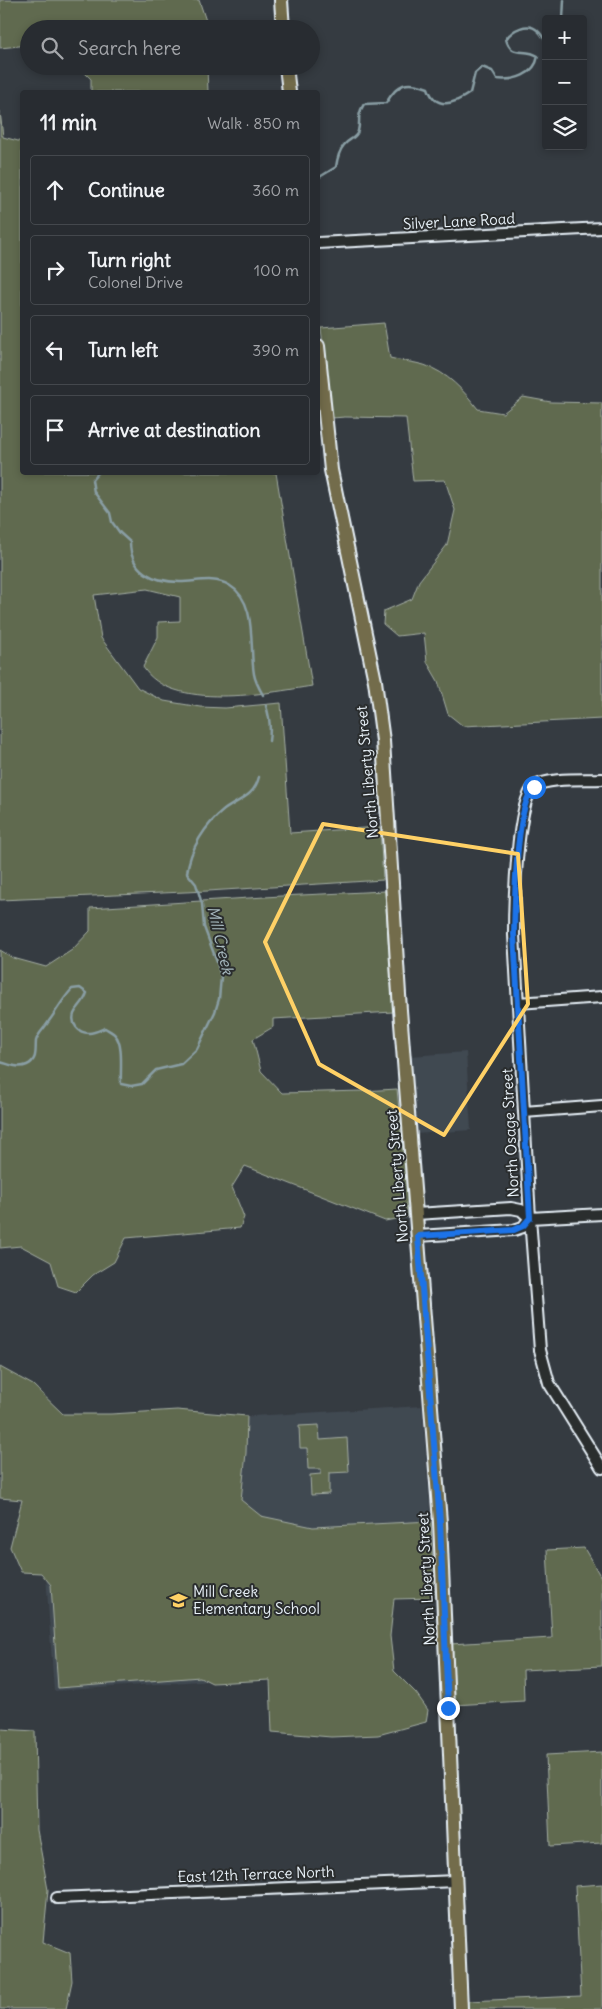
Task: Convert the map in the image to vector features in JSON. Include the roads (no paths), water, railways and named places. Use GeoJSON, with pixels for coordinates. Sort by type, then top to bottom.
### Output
{"type":"FeatureCollection","features":[{"type":"Feature","properties":{"kind":"main road"},"geometry":{"type":"LineString","coordinates":[[281,0],[282,20]]}},
{"type":"Feature","properties":{"kind":"main road"},"geometry":{"type":"LineString","coordinates":[[287,75],[289,90]]}},
{"type":"Feature","properties":{"kind":"main road","name":"North Liberty Street"},"geometry":{"type":"LineString","coordinates":[[320,365],[331,470],[375,681],[383,741],[400,1010],[440,1522],[461,2009]]}},
{"type":"Feature","properties":{"kind":"street","name":"Silver Lane Road"},"geometry":{"type":"LineString","coordinates":[[320,243],[602,228]]}},
{"type":"Feature","properties":{"kind":"street","name":"North Osage Street"},"geometry":{"type":"LineString","coordinates":[[602,779],[544,782],[529,792],[526,798],[521,826],[515,891],[514,934],[530,1218],[540,1350],[549,1382],[602,1468]]}},
{"type":"Feature","properties":{"kind":"street"},"geometry":{"type":"LineString","coordinates":[[518,1003],[602,997]]}},
{"type":"Feature","properties":{"kind":"street"},"geometry":{"type":"LineString","coordinates":[[524,1112],[602,1106]]}},
{"type":"Feature","properties":{"kind":"street"},"geometry":{"type":"LineString","coordinates":[[416,1214],[511,1208],[521,1210],[530,1218],[602,1214]]}},
{"type":"Feature","properties":{"kind":"street"},"geometry":{"type":"LineString","coordinates":[[418,1236],[514,1230],[523,1226],[530,1218]]}},
{"type":"Feature","properties":{"kind":"street","name":"East 12th Terrace North"},"geometry":{"type":"LineString","coordinates":[[57,1898],[456,1881]]}},
{"type":"Feature","properties":{"kind":"waterway","name":"Mill Creek"},"geometry":{"type":"LineString","coordinates":[[563,15],[564,0]]}},
{"type":"Feature","properties":{"kind":"waterway","name":"Mill Creek"},"geometry":{"type":"LineString","coordinates":[[320,177],[336,167],[342,147],[357,134],[359,115],[364,104],[386,103],[399,87],[408,84],[428,88],[431,95],[441,103],[452,102],[470,93],[475,73],[482,67],[492,71],[497,79],[517,78],[533,68],[538,56],[511,49],[506,39],[516,30],[525,27],[534,28],[542,36]]}},
{"type":"Feature","properties":{"kind":"waterway","name":"Mill Creek"},"geometry":{"type":"LineString","coordinates":[[96,475],[92,480],[94,492],[110,513],[112,522],[130,542],[134,560],[145,573],[161,580],[223,582],[238,593],[248,613],[254,674],[263,695]]}},
{"type":"Feature","properties":{"kind":"waterway","name":"Mill Creek"},"geometry":{"type":"LineString","coordinates":[[266,706],[270,723],[269,741]]}},
{"type":"Feature","properties":{"kind":"waterway","name":"Mill Creek"},"geometry":{"type":"LineString","coordinates":[[0,1062],[14,1066],[31,1063],[36,1051],[36,1041],[40,1033],[72,989],[80,988],[87,993],[74,1014],[73,1018],[76,1027],[85,1033],[105,1028],[115,1035],[121,1051],[121,1084],[131,1086],[142,1084],[156,1070],[181,1064],[197,1049],[215,1012],[219,999],[221,977],[204,927],[202,904],[196,884],[187,873],[191,855],[205,830],[217,816],[250,793],[257,784],[259,777]]}},
{"type":"Feature","properties":{"kind":"place","name":"Mill Creek Elementary School"},"geometry":{"type":"Point","coordinates":[179,1600]}}]}
